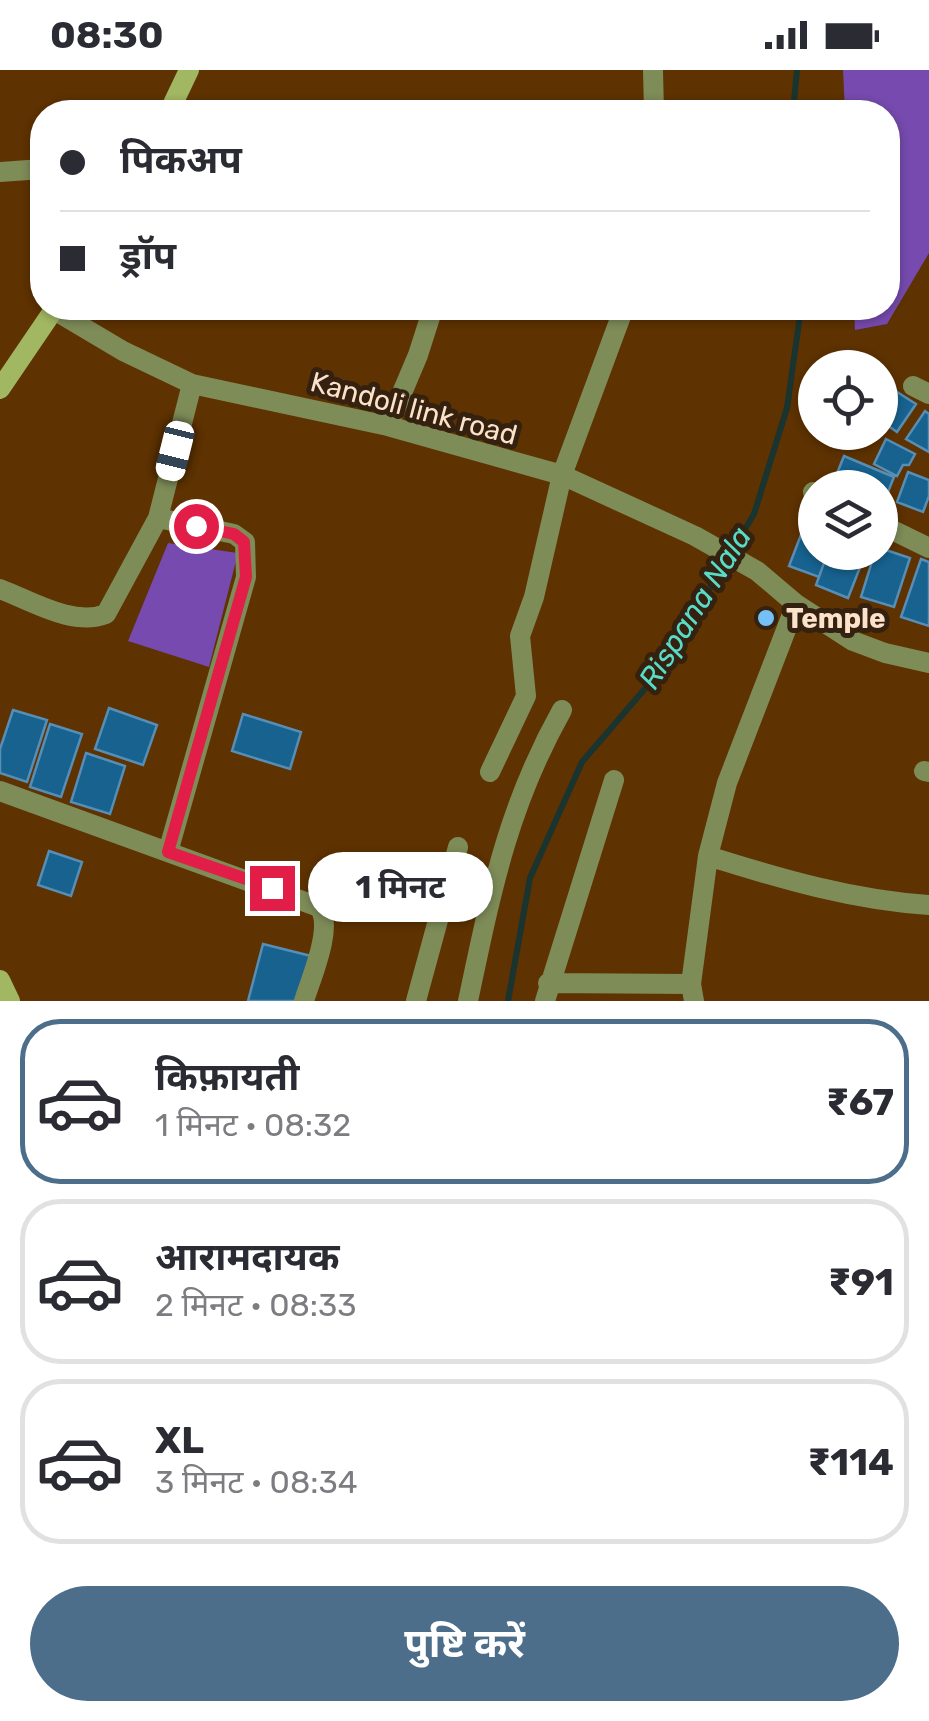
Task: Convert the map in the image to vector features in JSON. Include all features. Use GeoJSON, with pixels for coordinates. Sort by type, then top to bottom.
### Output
{"type":"FeatureCollection","features":[{"type":"Feature","properties":{"kind":"street"},"geometry":{"type":"LineString","coordinates":[[178,100],[189,70]]}},
{"type":"Feature","properties":{"kind":"street"},"geometry":{"type":"LineString","coordinates":[[653,70],[654,100]]}},
{"type":"Feature","properties":{"kind":"street"},"geometry":{"type":"LineString","coordinates":[[0,172],[30,169]]}},
{"type":"Feature","properties":{"kind":"street"},"geometry":{"type":"LineString","coordinates":[[0,388],[47,320]]}},
{"type":"Feature","properties":{"kind":"street","name":"Kandoli link road"},"geometry":{"type":"LineString","coordinates":[[72,320],[123,352],[192,384],[388,426],[562,475],[695,536],[757,571],[796,604]]}},
{"type":"Feature","properties":{"kind":"street"},"geometry":{"type":"LineString","coordinates":[[388,426],[428,320]]}},
{"type":"Feature","properties":{"kind":"street"},"geometry":{"type":"LineString","coordinates":[[490,772],[526,696],[520,636],[534,597],[562,475],[612,320]]}},
{"type":"Feature","properties":{"kind":"street"},"geometry":{"type":"LineString","coordinates":[[0,590],[75,618],[90,620],[106,614],[158,518],[192,384]]}},
{"type":"Feature","properties":{"kind":"street"},"geometry":{"type":"LineString","coordinates":[[158,518],[234,534],[244,542],[247,555],[246,577],[168,852]]}},
{"type":"Feature","properties":{"kind":"street"},"geometry":{"type":"LineString","coordinates":[[898,533],[929,548]]}},
{"type":"Feature","properties":{"kind":"street"},"geometry":{"type":"LineString","coordinates":[[614,780],[546,992],[693,993],[708,856],[726,783],[796,604],[854,641],[929,663]]}},
{"type":"Feature","properties":{"kind":"street"},"geometry":{"type":"LineString","coordinates":[[468,1001],[496,869],[526,778],[562,710]]}},
{"type":"Feature","properties":{"kind":"street"},"geometry":{"type":"LineString","coordinates":[[0,790],[318,907],[326,919],[304,1001]]}},
{"type":"Feature","properties":{"kind":"street"},"geometry":{"type":"LineString","coordinates":[[416,1001],[458,847]]}},
{"type":"Feature","properties":{"kind":"street"},"geometry":{"type":"LineString","coordinates":[[708,856],[792,883],[929,905]]}},
{"type":"Feature","properties":{"kind":"shaded area"},"geometry":{"type":"Polygon","coordinates":[[[843,70],[929,70],[929,253],[900,302],[900,100],[844,100],[843,70]]]}},
{"type":"Feature","properties":{"kind":"shaded area"},"geometry":{"type":"Polygon","coordinates":[[[855,320],[889,320],[887,324],[855,330],[855,320]]]}},
{"type":"Feature","properties":{"kind":"shaded area"},"geometry":{"type":"Polygon","coordinates":[[[168,543],[238,553],[209,667],[128,641],[168,543]]]}},
{"type":"Feature","properties":{"kind":"building"},"geometry":{"type":"Polygon","coordinates":[[[898,392],[916,404],[898,431],[898,392]]]}},
{"type":"Feature","properties":{"kind":"building"},"geometry":{"type":"Polygon","coordinates":[[[925,411],[929,414],[929,452],[906,439],[925,411]]]}},
{"type":"Feature","properties":{"kind":"building"},"geometry":{"type":"Polygon","coordinates":[[[898,445],[915,454],[898,474],[898,470],[886,470],[874,464],[881,450],[898,450],[898,445]]]}},
{"type":"Feature","properties":{"kind":"building"},"geometry":{"type":"Polygon","coordinates":[[[844,456],[877,470],[838,470],[844,456]]]}},
{"type":"Feature","properties":{"kind":"building"},"geometry":{"type":"Polygon","coordinates":[[[908,472],[929,480],[923,512],[898,499],[908,472]]]}},
{"type":"Feature","properties":{"kind":"building"},"geometry":{"type":"Polygon","coordinates":[[[798,542],[798,569],[789,566],[798,542]]]}},
{"type":"Feature","properties":{"kind":"building"},"geometry":{"type":"Polygon","coordinates":[[[898,554],[910,558],[894,607],[861,597],[869,570],[898,570],[898,554]]]}},
{"type":"Feature","properties":{"kind":"building"},"geometry":{"type":"Polygon","coordinates":[[[921,559],[929,562],[929,626],[901,617],[921,559]]]}},
{"type":"Feature","properties":{"kind":"building"},"geometry":{"type":"Polygon","coordinates":[[[800,570],[822,570],[819,577],[800,570]]]}},
{"type":"Feature","properties":{"kind":"building"},"geometry":{"type":"Polygon","coordinates":[[[821,570],[859,570],[848,598],[816,585],[821,570]]]}},
{"type":"Feature","properties":{"kind":"building"},"geometry":{"type":"Polygon","coordinates":[[[109,708],[157,725],[143,765],[95,749],[109,708]]]}},
{"type":"Feature","properties":{"kind":"building"},"geometry":{"type":"Polygon","coordinates":[[[13,710],[47,720],[27,782],[0,773],[0,749],[13,710]]]}},
{"type":"Feature","properties":{"kind":"building"},"geometry":{"type":"Polygon","coordinates":[[[243,714],[301,732],[290,769],[232,751],[243,714]]]}},
{"type":"Feature","properties":{"kind":"building"},"geometry":{"type":"Polygon","coordinates":[[[50,724],[82,734],[61,797],[30,787],[50,724]]]}},
{"type":"Feature","properties":{"kind":"building"},"geometry":{"type":"Polygon","coordinates":[[[86,753],[125,766],[110,814],[71,802],[86,753]]]}},
{"type":"Feature","properties":{"kind":"building"},"geometry":{"type":"Polygon","coordinates":[[[49,851],[82,862],[71,896],[38,885],[49,851]]]}},
{"type":"Feature","properties":{"kind":"building"},"geometry":{"type":"Polygon","coordinates":[[[263,944],[311,956],[299,1001],[248,1001],[263,944]]]}},
{"type":"Feature","properties":{"kind":"waterway","name":"Rispana Nala"},"geometry":{"type":"LineString","coordinates":[[794,100],[797,70]]}},
{"type":"Feature","properties":{"kind":"waterway","name":"Rispana Nala"},"geometry":{"type":"LineString","coordinates":[[508,1001],[530,878],[582,762],[661,670],[754,514],[787,408],[799,320]]}},
{"type":"Feature","properties":{"kind":"place","name":"Temple"},"geometry":{"type":"Point","coordinates":[766,618]}},
{"type":"Feature","properties":{"kind":"route"},"geometry":{"type":"LineString","coordinates":[[196,526],[234,534],[244,542],[246,577],[168,852],[272,888]]}}]}
